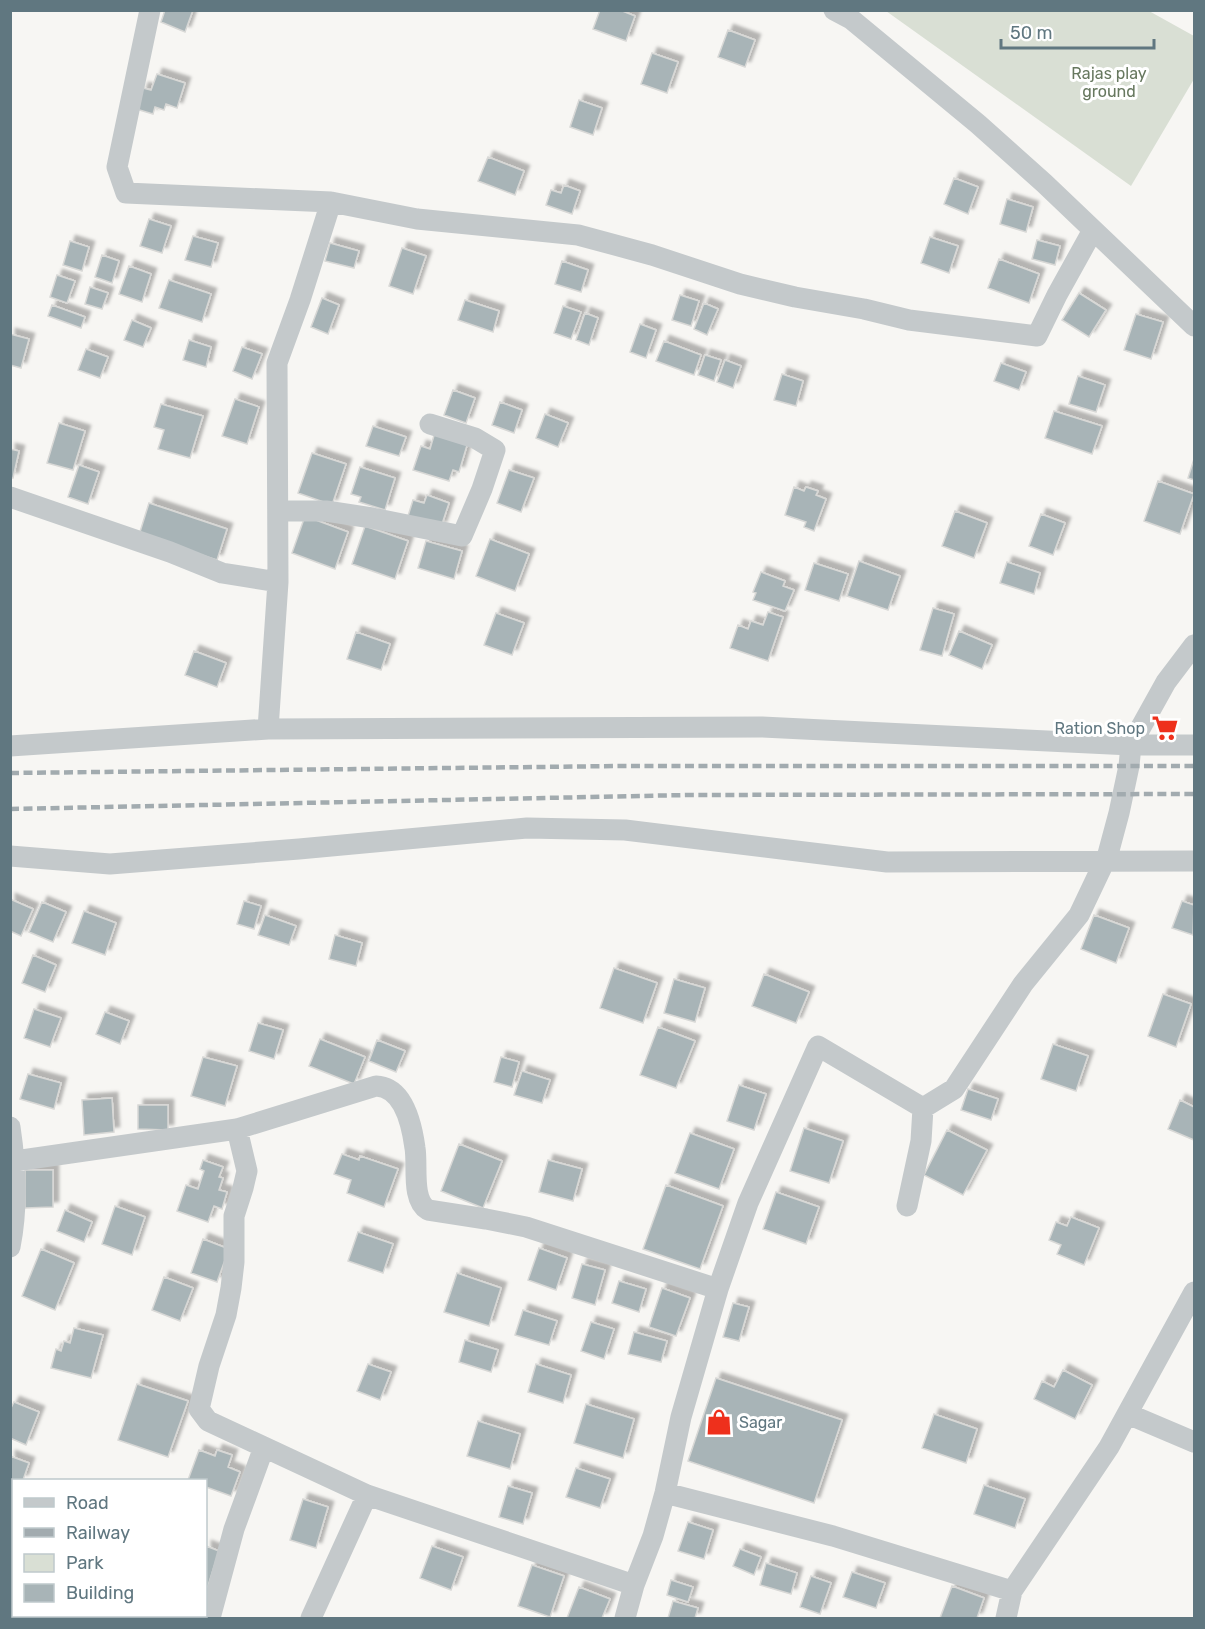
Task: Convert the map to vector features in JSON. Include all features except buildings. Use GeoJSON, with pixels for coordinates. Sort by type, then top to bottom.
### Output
{"type":"FeatureCollection","features":[{"type":"Feature","properties":{"kind":"street"},"geometry":{"type":"LineString","coordinates":[[150,10],[117,167],[126,193],[331,202],[417,219],[578,235],[652,255],[740,285],[909,320],[1037,336],[1093,230]]}},
{"type":"Feature","properties":{"kind":"street"},"geometry":{"type":"LineString","coordinates":[[834,10],[851,19],[978,124],[1194,326]]}},
{"type":"Feature","properties":{"kind":"street"},"geometry":{"type":"LineString","coordinates":[[268,729],[279,582],[277,363],[331,202]]}},
{"type":"Feature","properties":{"kind":"street"},"geometry":{"type":"LineString","coordinates":[[278,511],[326,511],[349,514],[462,536],[482,489],[495,450],[475,438],[430,424]]}},
{"type":"Feature","properties":{"kind":"street"},"geometry":{"type":"LineString","coordinates":[[10,497],[170,552],[222,573],[279,582]]}},
{"type":"Feature","properties":{"kind":"street"},"geometry":{"type":"LineString","coordinates":[[923,1108],[954,1089],[1023,984],[1079,915],[1108,854],[1129,766],[1131,745],[1166,682],[1194,645]]}},
{"type":"Feature","properties":{"kind":"street"},"geometry":{"type":"LineString","coordinates":[[10,746],[268,729],[762,727],[1131,745],[1194,745]]}},
{"type":"Feature","properties":{"kind":"street"},"geometry":{"type":"LineString","coordinates":[[10,856],[110,864],[527,828],[625,830],[887,862],[1194,861]]}},
{"type":"Feature","properties":{"kind":"street"},"geometry":{"type":"LineString","coordinates":[[625,1618],[634,1585],[653,1536],[681,1417],[718,1289],[748,1203],[818,1046],[923,1108]]}},
{"type":"Feature","properties":{"kind":"street"},"geometry":{"type":"LineString","coordinates":[[15,1161],[237,1129],[376,1086],[384,1086],[399,1098],[407,1115],[416,1149],[416,1179],[423,1207],[428,1210],[526,1227],[718,1289]]}},
{"type":"Feature","properties":{"kind":"street"},"geometry":{"type":"LineString","coordinates":[[907,1206],[921,1141],[923,1108]]}},
{"type":"Feature","properties":{"kind":"street"},"geometry":{"type":"LineString","coordinates":[[10,1127],[15,1161],[15,1223],[10,1247]]}},
{"type":"Feature","properties":{"kind":"street"},"geometry":{"type":"LineString","coordinates":[[237,1129],[247,1171],[234,1216],[234,1262],[226,1315],[209,1366],[199,1409],[208,1421],[367,1495],[634,1585]]}},
{"type":"Feature","properties":{"kind":"street"},"geometry":{"type":"LineString","coordinates":[[1006,1618],[1012,1591],[1110,1447],[1194,1292]]}},
{"type":"Feature","properties":{"kind":"street"},"geometry":{"type":"LineString","coordinates":[[1128,1414],[1194,1442]]}},
{"type":"Feature","properties":{"kind":"street"},"geometry":{"type":"LineString","coordinates":[[210,1618],[234,1529],[264,1447]]}},
{"type":"Feature","properties":{"kind":"street"},"geometry":{"type":"LineString","coordinates":[[664,1493],[833,1536],[1012,1591]]}},
{"type":"Feature","properties":{"kind":"street"},"geometry":{"type":"LineString","coordinates":[[311,1618],[367,1495]]}},
{"type":"Feature","properties":{"kind":"green space","name":"Rajas play ground"},"geometry":{"type":"Polygon","coordinates":[[[886,11],[1149,11],[1194,36],[1194,79],[1131,186],[886,11]]]}},
{"type":"Feature","properties":{"kind":"railway"},"geometry":{"type":"LineString","coordinates":[[10,773],[622,766],[1194,766]]}},
{"type":"Feature","properties":{"kind":"railway"},"geometry":{"type":"LineString","coordinates":[[10,809],[688,795],[1194,794]]}},
{"type":"Feature","properties":{"kind":"place","name":"Ration Shop"},"geometry":{"type":"Point","coordinates":[1165,728]}},
{"type":"Feature","properties":{"kind":"place","name":"Sagar"},"geometry":{"type":"Point","coordinates":[719,1422]}}]}
